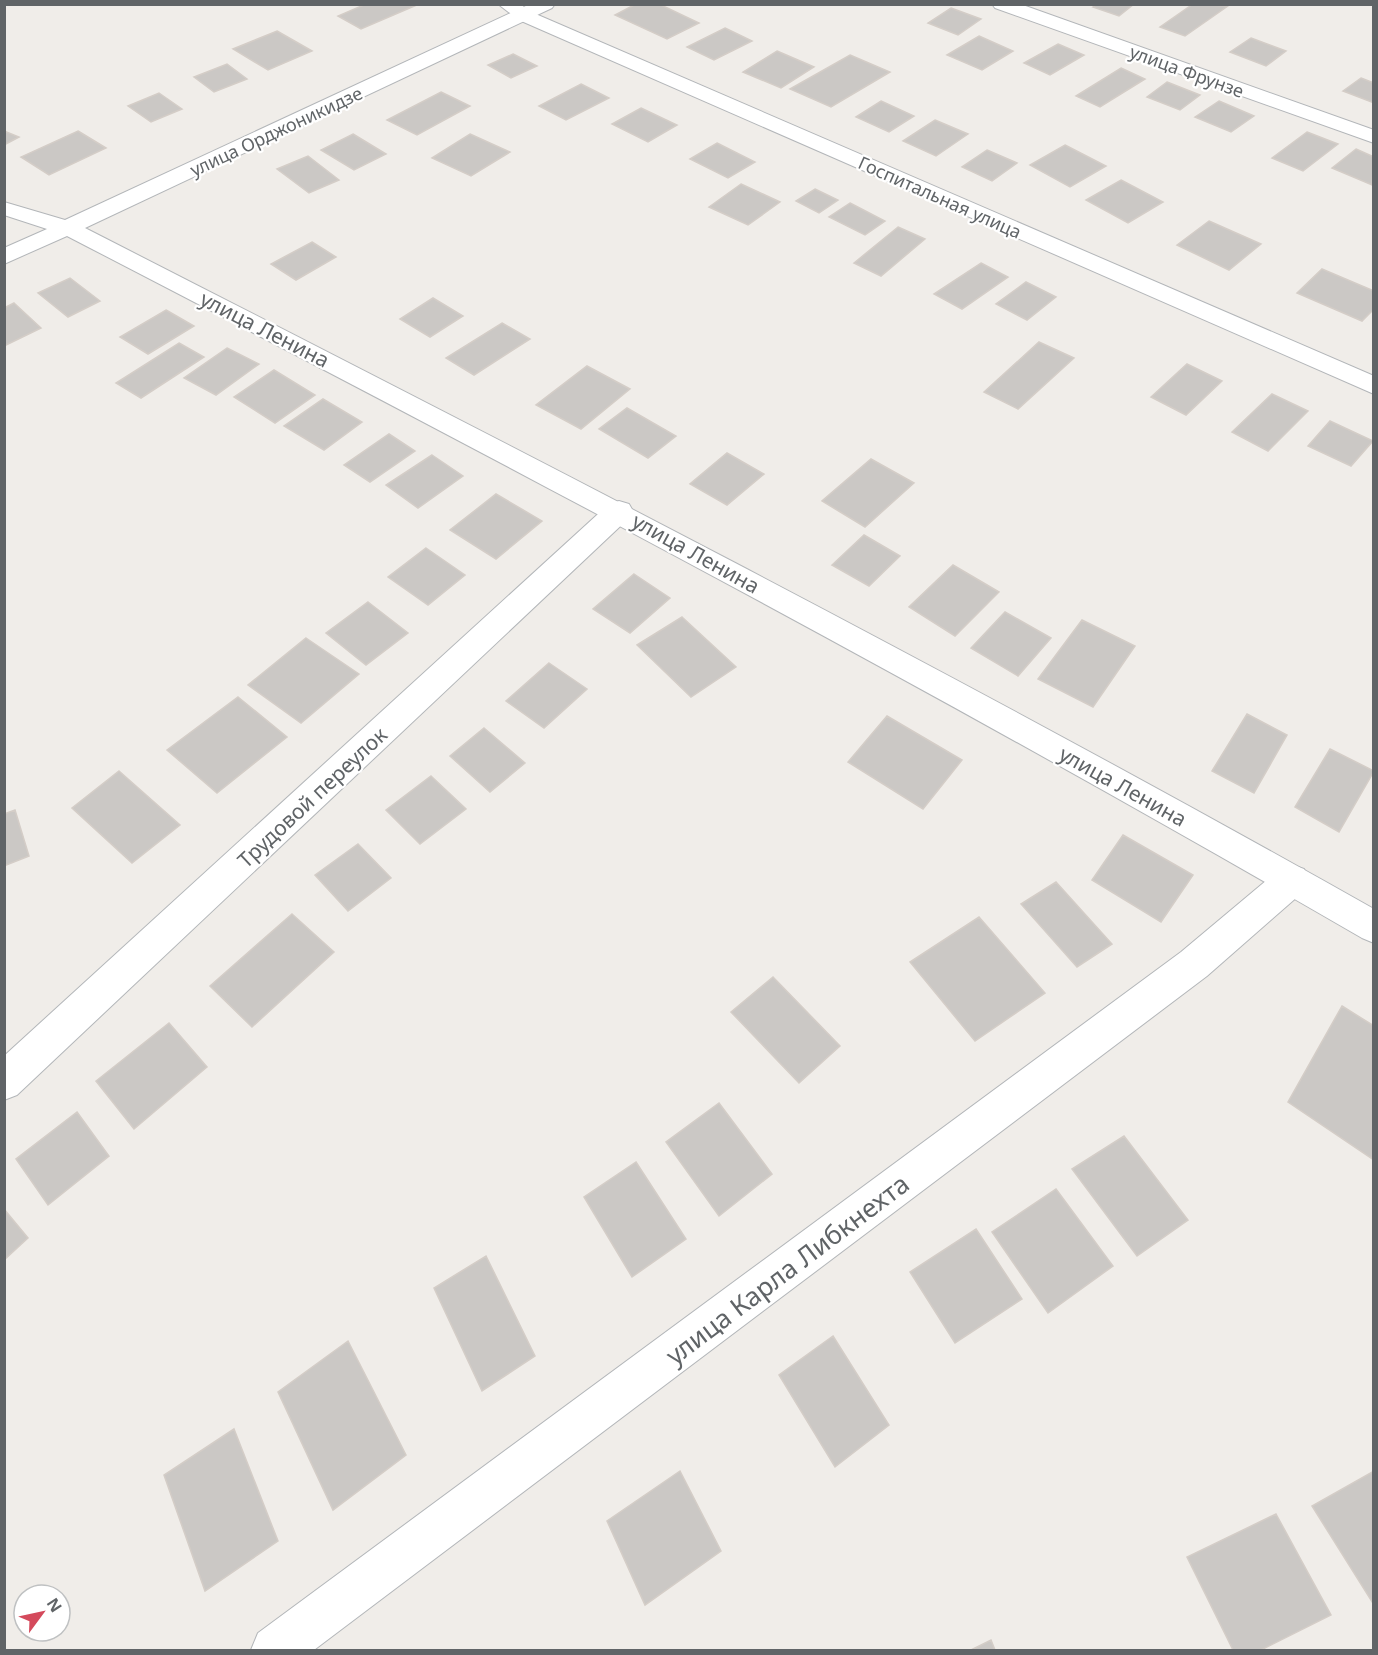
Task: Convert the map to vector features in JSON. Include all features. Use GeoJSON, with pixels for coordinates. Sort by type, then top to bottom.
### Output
{"type":"FeatureCollection","features":[{"type":"Feature","properties":{"kind":"street","name":"улица Орджоникидзе"},"geometry":{"type":"LineString","coordinates":[[4,257],[516,10],[546,4]]}},
{"type":"Feature","properties":{"kind":"street","name":"улица Фрунзе"},"geometry":{"type":"LineString","coordinates":[[1001,4],[1374,137]]}},
{"type":"Feature","properties":{"kind":"street","name":"Госпитальная улица"},"geometry":{"type":"LineString","coordinates":[[516,10],[1374,386]]}},
{"type":"Feature","properties":{"kind":"street","name":"улица Ленина"},"geometry":{"type":"LineString","coordinates":[[4,208],[68,228],[620,512],[1374,927]]}},
{"type":"Feature","properties":{"kind":"street","name":"Трудовой переулок"},"geometry":{"type":"LineString","coordinates":[[4,1082],[620,512]]}},
{"type":"Feature","properties":{"kind":"street","name":"улица Карла Либкнехта"},"geometry":{"type":"LineString","coordinates":[[275,1650],[1185,971],[1292,880]]}},
{"type":"Feature","properties":{"kind":"building"},"geometry":{"type":"Polygon","coordinates":[[[366,4],[419,4],[361,29],[338,16],[366,4]]]}},
{"type":"Feature","properties":{"kind":"building"},"geometry":{"type":"Polygon","coordinates":[[[636,4],[659,4],[699,23],[667,39],[615,15],[636,4]]]}},
{"type":"Feature","properties":{"kind":"building"},"geometry":{"type":"Polygon","coordinates":[[[1097,4],[1134,4],[1119,16],[1093,7],[1097,4]]]}},
{"type":"Feature","properties":{"kind":"building"},"geometry":{"type":"Polygon","coordinates":[[[1193,4],[1228,6],[1185,36],[1160,27],[1193,4]]]}},
{"type":"Feature","properties":{"kind":"building"},"geometry":{"type":"Polygon","coordinates":[[[951,8],[981,19],[958,35],[928,23],[951,8]]]}},
{"type":"Feature","properties":{"kind":"building"},"geometry":{"type":"Polygon","coordinates":[[[725,28],[752,41],[714,60],[687,47],[725,28]]]}},
{"type":"Feature","properties":{"kind":"building"},"geometry":{"type":"Polygon","coordinates":[[[277,31],[312,51],[268,70],[233,49],[277,31]]]}},
{"type":"Feature","properties":{"kind":"building"},"geometry":{"type":"Polygon","coordinates":[[[979,36],[1013,51],[982,70],[947,55],[979,36]]]}},
{"type":"Feature","properties":{"kind":"building"},"geometry":{"type":"Polygon","coordinates":[[[1251,38],[1286,51],[1266,66],[1230,52],[1251,38]]]}},
{"type":"Feature","properties":{"kind":"building"},"geometry":{"type":"Polygon","coordinates":[[[1058,44],[1084,55],[1050,75],[1024,63],[1058,44]]]}},
{"type":"Feature","properties":{"kind":"building"},"geometry":{"type":"Polygon","coordinates":[[[777,51],[814,67],[781,88],[743,72],[777,51]]]}},
{"type":"Feature","properties":{"kind":"building"},"geometry":{"type":"Polygon","coordinates":[[[513,54],[537,66],[511,78],[488,65],[513,54]]]}},
{"type":"Feature","properties":{"kind":"building"},"geometry":{"type":"Polygon","coordinates":[[[850,55],[890,72],[831,107],[790,89],[850,55]]]}},
{"type":"Feature","properties":{"kind":"building"},"geometry":{"type":"Polygon","coordinates":[[[227,64],[247,79],[214,92],[194,77],[227,64]]]}},
{"type":"Feature","properties":{"kind":"building"},"geometry":{"type":"Polygon","coordinates":[[[1121,68],[1145,79],[1100,107],[1076,96],[1121,68]]]}},
{"type":"Feature","properties":{"kind":"building"},"geometry":{"type":"Polygon","coordinates":[[[1361,78],[1374,83],[1374,103],[1343,91],[1361,78]]]}},
{"type":"Feature","properties":{"kind":"building"},"geometry":{"type":"Polygon","coordinates":[[[1167,82],[1200,95],[1180,110],[1147,97],[1167,82]]]}},
{"type":"Feature","properties":{"kind":"building"},"geometry":{"type":"Polygon","coordinates":[[[581,84],[609,98],[566,120],[539,106],[581,84]]]}},
{"type":"Feature","properties":{"kind":"building"},"geometry":{"type":"Polygon","coordinates":[[[441,92],[470,106],[417,135],[387,120],[441,92]]]}},
{"type":"Feature","properties":{"kind":"building"},"geometry":{"type":"Polygon","coordinates":[[[159,93],[182,109],[151,122],[128,106],[159,93]]]}},
{"type":"Feature","properties":{"kind":"building"},"geometry":{"type":"Polygon","coordinates":[[[881,101],[914,116],[889,132],[856,117],[881,101]]]}},
{"type":"Feature","properties":{"kind":"building"},"geometry":{"type":"Polygon","coordinates":[[[1219,101],[1254,116],[1231,132],[1195,117],[1219,101]]]}},
{"type":"Feature","properties":{"kind":"building"},"geometry":{"type":"Polygon","coordinates":[[[641,108],[677,125],[648,142],[612,124],[641,108]]]}},
{"type":"Feature","properties":{"kind":"building"},"geometry":{"type":"Polygon","coordinates":[[[935,120],[968,134],[936,156],[903,141],[935,120]]]}},
{"type":"Feature","properties":{"kind":"building"},"geometry":{"type":"Polygon","coordinates":[[[4,131],[19,137],[4,145],[4,131]]]}},
{"type":"Feature","properties":{"kind":"building"},"geometry":{"type":"Polygon","coordinates":[[[78,131],[106,148],[49,175],[21,157],[78,131]]]}},
{"type":"Feature","properties":{"kind":"building"},"geometry":{"type":"Polygon","coordinates":[[[1307,132],[1338,144],[1303,171],[1272,158],[1307,132]]]}},
{"type":"Feature","properties":{"kind":"building"},"geometry":{"type":"Polygon","coordinates":[[[353,134],[386,154],[354,170],[321,150],[353,134]]]}},
{"type":"Feature","properties":{"kind":"building"},"geometry":{"type":"Polygon","coordinates":[[[470,134],[510,152],[471,176],[432,158],[470,134]]]}},
{"type":"Feature","properties":{"kind":"building"},"geometry":{"type":"Polygon","coordinates":[[[717,143],[755,162],[728,178],[690,159],[717,143]]]}},
{"type":"Feature","properties":{"kind":"building"},"geometry":{"type":"Polygon","coordinates":[[[1065,145],[1106,166],[1070,187],[1030,165],[1065,145]]]}},
{"type":"Feature","properties":{"kind":"building"},"geometry":{"type":"Polygon","coordinates":[[[1356,149],[1374,157],[1372,185],[1332,168],[1356,149]]]}},
{"type":"Feature","properties":{"kind":"building"},"geometry":{"type":"Polygon","coordinates":[[[987,150],[1017,163],[992,181],[962,167],[987,150]]]}},
{"type":"Feature","properties":{"kind":"building"},"geometry":{"type":"Polygon","coordinates":[[[308,156],[339,180],[309,193],[277,169],[308,156]]]}},
{"type":"Feature","properties":{"kind":"building"},"geometry":{"type":"Polygon","coordinates":[[[1121,180],[1163,202],[1128,223],[1086,200],[1121,180]]]}},
{"type":"Feature","properties":{"kind":"building"},"geometry":{"type":"Polygon","coordinates":[[[741,184],[780,202],[748,225],[709,207],[741,184]]]}},
{"type":"Feature","properties":{"kind":"building"},"geometry":{"type":"Polygon","coordinates":[[[815,189],[838,200],[819,213],[796,201],[815,189]]]}},
{"type":"Feature","properties":{"kind":"building"},"geometry":{"type":"Polygon","coordinates":[[[850,203],[885,221],[865,235],[829,217],[850,203]]]}},
{"type":"Feature","properties":{"kind":"building"},"geometry":{"type":"Polygon","coordinates":[[[1209,221],[1261,244],[1229,270],[1177,245],[1209,221]]]}},
{"type":"Feature","properties":{"kind":"building"},"geometry":{"type":"Polygon","coordinates":[[[898,227],[925,239],[881,276],[854,263],[898,227]]]}},
{"type":"Feature","properties":{"kind":"building"},"geometry":{"type":"Polygon","coordinates":[[[312,242],[336,257],[296,280],[271,264],[312,242]]]}},
{"type":"Feature","properties":{"kind":"building"},"geometry":{"type":"Polygon","coordinates":[[[981,263],[1008,277],[962,309],[934,294],[981,263]]]}},
{"type":"Feature","properties":{"kind":"building"},"geometry":{"type":"Polygon","coordinates":[[[1322,269],[1374,291],[1374,309],[1362,321],[1297,293],[1322,269]]]}},
{"type":"Feature","properties":{"kind":"building"},"geometry":{"type":"Polygon","coordinates":[[[70,278],[100,301],[68,317],[38,293],[70,278]]]}},
{"type":"Feature","properties":{"kind":"building"},"geometry":{"type":"Polygon","coordinates":[[[1026,282],[1056,297],[1027,320],[996,304],[1026,282]]]}},
{"type":"Feature","properties":{"kind":"building"},"geometry":{"type":"Polygon","coordinates":[[[433,298],[463,316],[430,337],[400,319],[433,298]]]}},
{"type":"Feature","properties":{"kind":"building"},"geometry":{"type":"Polygon","coordinates":[[[14,303],[41,328],[4,346],[4,308],[14,303]]]}},
{"type":"Feature","properties":{"kind":"building"},"geometry":{"type":"Polygon","coordinates":[[[166,310],[194,326],[148,354],[120,337],[166,310]]]}},
{"type":"Feature","properties":{"kind":"building"},"geometry":{"type":"Polygon","coordinates":[[[502,323],[530,339],[474,375],[446,358],[502,323]]]}},
{"type":"Feature","properties":{"kind":"building"},"geometry":{"type":"Polygon","coordinates":[[[1039,342],[1074,358],[1018,409],[984,392],[1039,342]]]}},
{"type":"Feature","properties":{"kind":"building"},"geometry":{"type":"Polygon","coordinates":[[[179,343],[204,357],[141,398],[116,383],[179,343]]]}},
{"type":"Feature","properties":{"kind":"building"},"geometry":{"type":"Polygon","coordinates":[[[227,348],[259,364],[216,395],[184,378],[227,348]]]}},
{"type":"Feature","properties":{"kind":"building"},"geometry":{"type":"Polygon","coordinates":[[[1187,364],[1222,381],[1186,415],[1151,397],[1187,364]]]}},
{"type":"Feature","properties":{"kind":"building"},"geometry":{"type":"Polygon","coordinates":[[[587,366],[630,389],[581,429],[536,405],[587,366]]]}},
{"type":"Feature","properties":{"kind":"building"},"geometry":{"type":"Polygon","coordinates":[[[274,370],[315,395],[275,423],[234,397],[274,370]]]}},
{"type":"Feature","properties":{"kind":"building"},"geometry":{"type":"Polygon","coordinates":[[[1272,394],[1308,411],[1268,451],[1232,432],[1272,394]]]}},
{"type":"Feature","properties":{"kind":"building"},"geometry":{"type":"Polygon","coordinates":[[[323,399],[362,422],[324,450],[284,426],[323,399]]]}},
{"type":"Feature","properties":{"kind":"building"},"geometry":{"type":"Polygon","coordinates":[[[627,408],[676,436],[648,458],[599,429],[627,408]]]}},
{"type":"Feature","properties":{"kind":"building"},"geometry":{"type":"Polygon","coordinates":[[[1330,421],[1373,441],[1351,466],[1308,446],[1330,421]]]}},
{"type":"Feature","properties":{"kind":"building"},"geometry":{"type":"Polygon","coordinates":[[[389,434],[415,451],[370,482],[344,465],[389,434]]]}},
{"type":"Feature","properties":{"kind":"building"},"geometry":{"type":"Polygon","coordinates":[[[727,453],[764,474],[727,505],[690,484],[727,453]]]}},
{"type":"Feature","properties":{"kind":"building"},"geometry":{"type":"Polygon","coordinates":[[[432,455],[463,476],[418,508],[386,485],[432,455]]]}},
{"type":"Feature","properties":{"kind":"building"},"geometry":{"type":"Polygon","coordinates":[[[871,459],[914,483],[865,527],[822,501],[871,459]]]}},
{"type":"Feature","properties":{"kind":"building"},"geometry":{"type":"Polygon","coordinates":[[[496,494],[542,521],[496,559],[450,530],[496,494]]]}},
{"type":"Feature","properties":{"kind":"building"},"geometry":{"type":"Polygon","coordinates":[[[864,535],[900,556],[869,586],[832,565],[864,535]]]}},
{"type":"Feature","properties":{"kind":"building"},"geometry":{"type":"Polygon","coordinates":[[[426,548],[465,575],[428,605],[388,577],[426,548]]]}},
{"type":"Feature","properties":{"kind":"building"},"geometry":{"type":"Polygon","coordinates":[[[953,565],[999,592],[955,636],[909,607],[953,565]]]}},
{"type":"Feature","properties":{"kind":"building"},"geometry":{"type":"Polygon","coordinates":[[[634,574],[670,598],[630,633],[593,609],[634,574]]]}},
{"type":"Feature","properties":{"kind":"building"},"geometry":{"type":"Polygon","coordinates":[[[368,602],[408,633],[366,665],[326,633],[368,602]]]}},
{"type":"Feature","properties":{"kind":"building"},"geometry":{"type":"Polygon","coordinates":[[[1005,612],[1051,638],[1018,676],[971,648],[1005,612]]]}},
{"type":"Feature","properties":{"kind":"building"},"geometry":{"type":"Polygon","coordinates":[[[682,617],[736,667],[691,697],[637,645],[682,617]]]}},
{"type":"Feature","properties":{"kind":"building"},"geometry":{"type":"Polygon","coordinates":[[[1082,620],[1135,646],[1093,707],[1038,679],[1082,620]]]}},
{"type":"Feature","properties":{"kind":"building"},"geometry":{"type":"Polygon","coordinates":[[[306,638],[359,674],[301,723],[248,685],[306,638]]]}},
{"type":"Feature","properties":{"kind":"building"},"geometry":{"type":"Polygon","coordinates":[[[549,663],[587,689],[544,728],[506,701],[549,663]]]}},
{"type":"Feature","properties":{"kind":"building"},"geometry":{"type":"Polygon","coordinates":[[[238,697],[287,737],[217,793],[167,750],[238,697]]]}},
{"type":"Feature","properties":{"kind":"building"},"geometry":{"type":"Polygon","coordinates":[[[1247,714],[1287,735],[1254,793],[1212,771],[1247,714]]]}},
{"type":"Feature","properties":{"kind":"building"},"geometry":{"type":"Polygon","coordinates":[[[887,716],[962,760],[923,809],[848,762],[887,716]]]}},
{"type":"Feature","properties":{"kind":"building"},"geometry":{"type":"Polygon","coordinates":[[[484,728],[525,763],[490,792],[450,756],[484,728]]]}},
{"type":"Feature","properties":{"kind":"building"},"geometry":{"type":"Polygon","coordinates":[[[1330,749],[1374,771],[1339,832],[1295,807],[1330,749]]]}},
{"type":"Feature","properties":{"kind":"building"},"geometry":{"type":"Polygon","coordinates":[[[119,771],[180,825],[132,863],[72,808],[119,771]]]}},
{"type":"Feature","properties":{"kind":"building"},"geometry":{"type":"Polygon","coordinates":[[[431,776],[466,809],[420,844],[386,810],[431,776]]]}},
{"type":"Feature","properties":{"kind":"building"},"geometry":{"type":"Polygon","coordinates":[[[15,810],[29,856],[4,866],[4,814],[15,810]]]}},
{"type":"Feature","properties":{"kind":"building"},"geometry":{"type":"Polygon","coordinates":[[[1123,835],[1193,875],[1161,922],[1092,880],[1123,835]]]}},
{"type":"Feature","properties":{"kind":"building"},"geometry":{"type":"Polygon","coordinates":[[[358,844],[391,878],[348,911],[315,875],[358,844]]]}},
{"type":"Feature","properties":{"kind":"building"},"geometry":{"type":"Polygon","coordinates":[[[1056,882],[1112,944],[1077,967],[1021,904],[1056,882]]]}},
{"type":"Feature","properties":{"kind":"building"},"geometry":{"type":"Polygon","coordinates":[[[292,914],[334,952],[252,1027],[210,986],[292,914]]]}},
{"type":"Feature","properties":{"kind":"building"},"geometry":{"type":"Polygon","coordinates":[[[979,917],[1045,993],[975,1041],[910,962],[979,917]]]}},
{"type":"Feature","properties":{"kind":"building"},"geometry":{"type":"Polygon","coordinates":[[[773,977],[840,1046],[799,1083],[731,1012],[773,977]]]}},
{"type":"Feature","properties":{"kind":"building"},"geometry":{"type":"Polygon","coordinates":[[[1342,1006],[1374,1026],[1374,1160],[1288,1102],[1342,1006]]]}},
{"type":"Feature","properties":{"kind":"building"},"geometry":{"type":"Polygon","coordinates":[[[169,1023],[207,1067],[134,1129],[96,1081],[169,1023]]]}},
{"type":"Feature","properties":{"kind":"building"},"geometry":{"type":"Polygon","coordinates":[[[719,1103],[772,1174],[719,1216],[666,1142],[719,1103]]]}},
{"type":"Feature","properties":{"kind":"building"},"geometry":{"type":"Polygon","coordinates":[[[77,1112],[109,1156],[48,1205],[16,1159],[77,1112]]]}},
{"type":"Feature","properties":{"kind":"building"},"geometry":{"type":"Polygon","coordinates":[[[1124,1136],[1188,1220],[1137,1256],[1072,1169],[1124,1136]]]}},
{"type":"Feature","properties":{"kind":"building"},"geometry":{"type":"Polygon","coordinates":[[[636,1162],[686,1239],[632,1277],[584,1197],[636,1162]]]}},
{"type":"Feature","properties":{"kind":"building"},"geometry":{"type":"Polygon","coordinates":[[[1056,1189],[1113,1266],[1048,1313],[992,1232],[1056,1189]]]}},
{"type":"Feature","properties":{"kind":"building"},"geometry":{"type":"Polygon","coordinates":[[[4,1209],[28,1238],[4,1260],[4,1209]]]}},
{"type":"Feature","properties":{"kind":"building"},"geometry":{"type":"Polygon","coordinates":[[[976,1229],[1022,1299],[955,1343],[910,1272],[976,1229]]]}},
{"type":"Feature","properties":{"kind":"building"},"geometry":{"type":"Polygon","coordinates":[[[486,1256],[535,1356],[482,1391],[434,1288],[486,1256]]]}},
{"type":"Feature","properties":{"kind":"building"},"geometry":{"type":"Polygon","coordinates":[[[833,1336],[889,1425],[835,1467],[779,1375],[833,1336]]]}},
{"type":"Feature","properties":{"kind":"building"},"geometry":{"type":"Polygon","coordinates":[[[348,1341],[406,1455],[333,1510],[278,1392],[348,1341]]]}},
{"type":"Feature","properties":{"kind":"building"},"geometry":{"type":"Polygon","coordinates":[[[234,1429],[278,1541],[205,1591],[164,1475],[234,1429]]]}},
{"type":"Feature","properties":{"kind":"building"},"geometry":{"type":"Polygon","coordinates":[[[680,1471],[721,1551],[645,1605],[607,1521],[680,1471]]]}},
{"type":"Feature","properties":{"kind":"building"},"geometry":{"type":"Polygon","coordinates":[[[1374,1471],[1374,1605],[1312,1506],[1374,1471]]]}},
{"type":"Feature","properties":{"kind":"building"},"geometry":{"type":"Polygon","coordinates":[[[1276,1514],[1331,1615],[1261,1650],[1233,1650],[1187,1557],[1276,1514]]]}},
{"type":"Feature","properties":{"kind":"building"},"geometry":{"type":"Polygon","coordinates":[[[991,1640],[995,1650],[971,1650],[991,1640]]]}}]}
